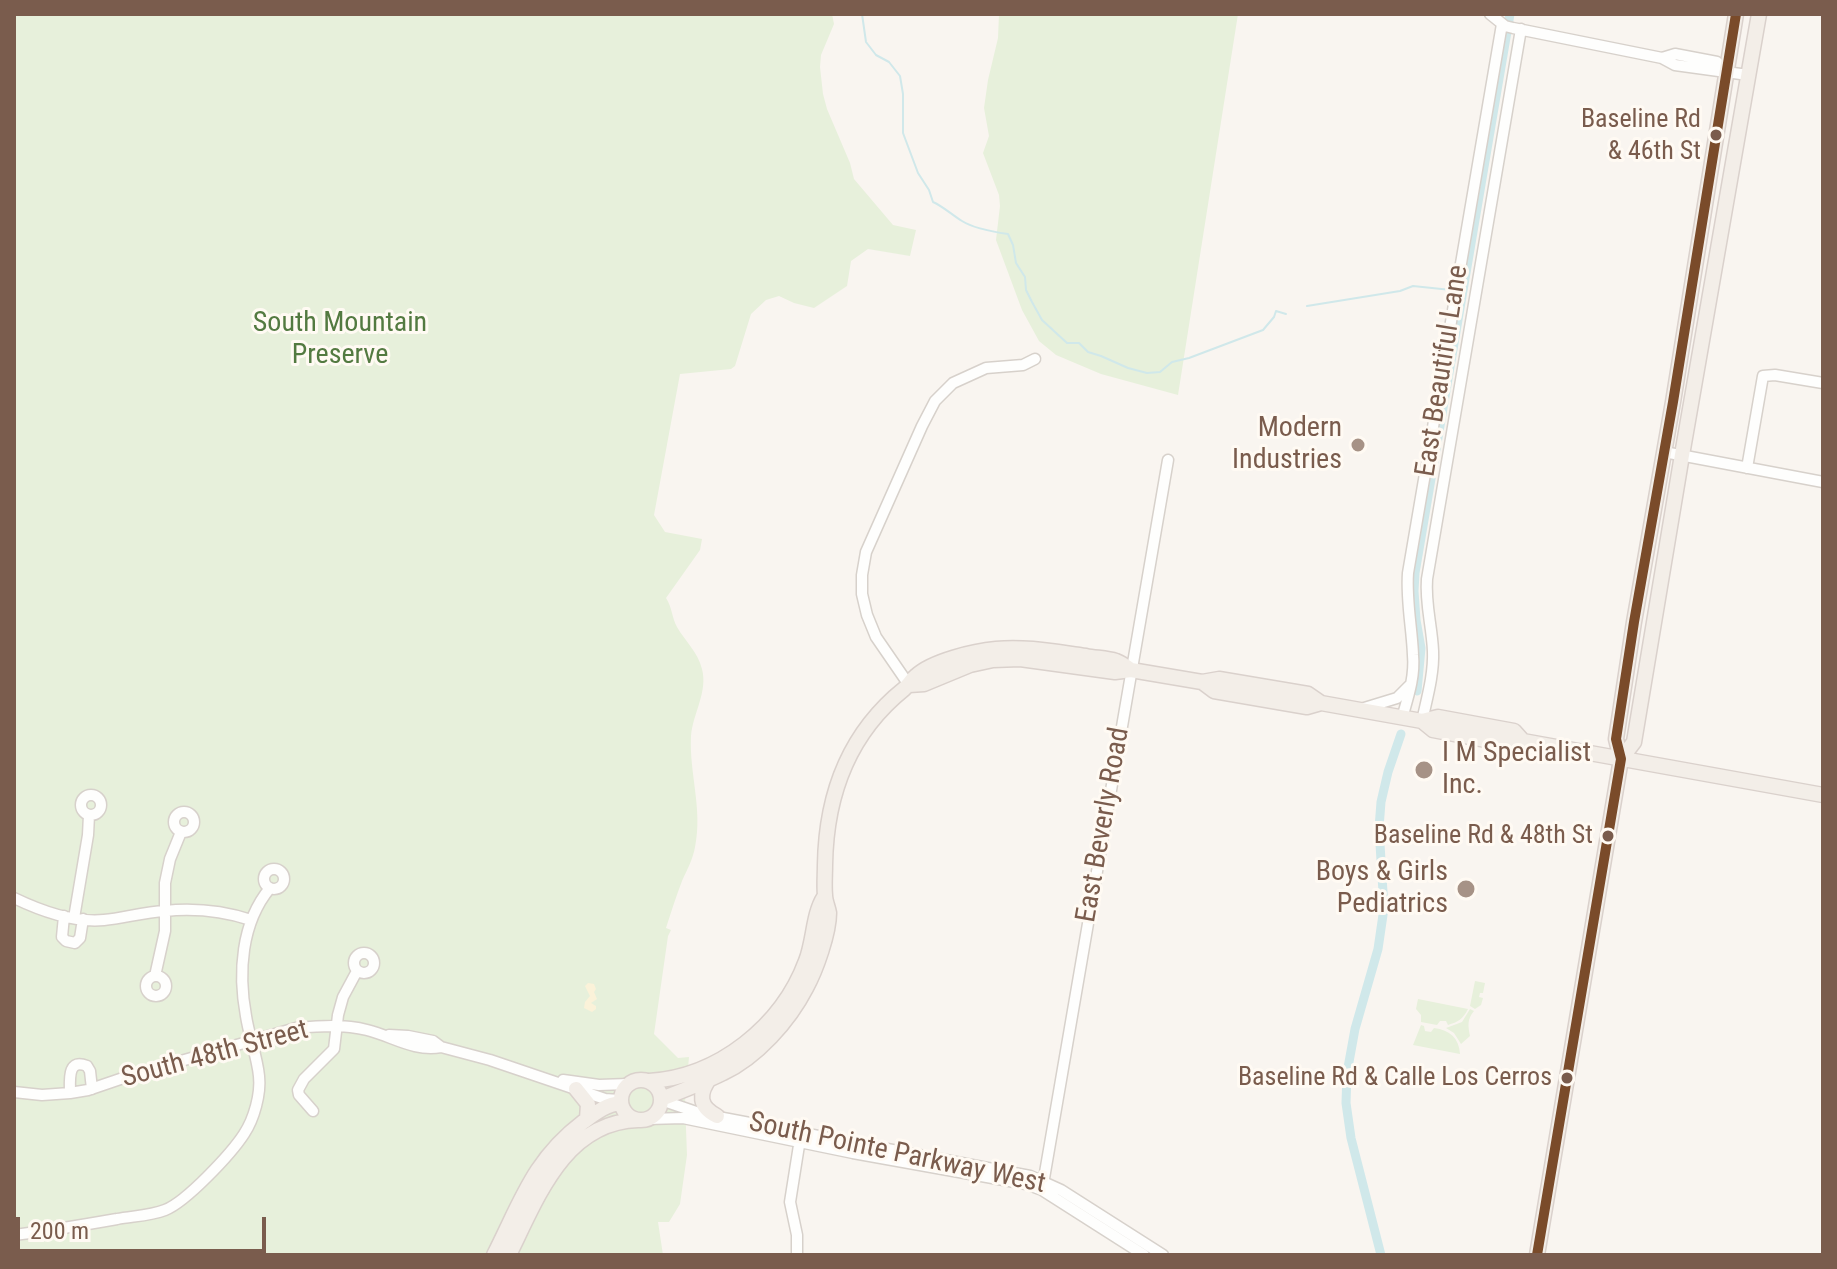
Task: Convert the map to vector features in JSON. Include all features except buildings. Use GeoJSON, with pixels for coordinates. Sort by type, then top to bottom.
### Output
{"type":"FeatureCollection","features":[{"type":"Feature","properties":{"kind":"main road"},"geometry":{"type":"LineString","coordinates":[[1539,1255],[1621,759],[1616,739],[1634,622],[1736,14]]}},
{"type":"Feature","properties":{"kind":"main road"},"geometry":{"type":"LineString","coordinates":[[1621,759],[1634,742],[1759,14]]}},
{"type":"Feature","properties":{"kind":"main road"},"geometry":{"type":"LineString","coordinates":[[1698,250],[1718,254]]}},
{"type":"Feature","properties":{"kind":"main road"},"geometry":{"type":"LineString","coordinates":[[661,1100],[731,1068],[751,1054],[783,1023],[800,999],[824,938],[829,913],[824,897],[827,833],[832,800],[851,753],[869,725],[916,676],[947,661],[983,650],[1046,650],[1117,661],[1131,670],[1202,682],[1219,679],[1308,694],[1321,703],[1402,718],[1422,721],[1438,717],[1514,731],[1523,741],[1823,795]]}},
{"type":"Feature","properties":{"kind":"main road"},"geometry":{"type":"LineString","coordinates":[[643,1120],[626,1114],[621,1101],[628,1084],[638,1080],[676,1078],[718,1062],[747,1042],[769,1021],[805,964],[814,936],[818,906],[824,897]]}},
{"type":"Feature","properties":{"kind":"main road"},"geometry":{"type":"LineString","coordinates":[[710,1078],[702,1090],[702,1103],[717,1116]]}},
{"type":"Feature","properties":{"kind":"main road"},"geometry":{"type":"LineString","coordinates":[[509,1255],[539,1192],[565,1157],[584,1139],[606,1126],[643,1120],[656,1114],[661,1100],[658,1088],[649,1081]]}},
{"type":"Feature","properties":{"kind":"main road"},"geometry":{"type":"LineString","coordinates":[[576,1089],[588,1104],[587,1119]]}},
{"type":"Feature","properties":{"kind":"main road"},"geometry":{"type":"LineString","coordinates":[[494,1255],[538,1167],[561,1140],[587,1119],[621,1101]]}},
{"type":"Feature","properties":{"kind":"street"},"geometry":{"type":"LineString","coordinates":[[1490,14],[1510,27],[1662,58],[1675,65],[1748,75]]}},
{"type":"Feature","properties":{"kind":"street","name":"East Beautiful Lane"},"geometry":{"type":"LineString","coordinates":[[1402,718],[1414,657],[1407,597],[1408,573],[1510,27]]}},
{"type":"Feature","properties":{"kind":"street","name":"East Beautiful Lane"},"geometry":{"type":"LineString","coordinates":[[1422,721],[1433,665],[1426,600],[1427,579],[1510,27]]}},
{"type":"Feature","properties":{"kind":"street"},"geometry":{"type":"LineString","coordinates":[[909,685],[876,637],[867,615],[862,584],[866,552],[935,401],[953,383],[986,368],[1023,365],[1035,359]]}},
{"type":"Feature","properties":{"kind":"street"},"geometry":{"type":"LineString","coordinates":[[1747,468],[1763,376],[1823,383]]}},
{"type":"Feature","properties":{"kind":"street"},"geometry":{"type":"LineString","coordinates":[[1664,452],[1823,482]]}},
{"type":"Feature","properties":{"kind":"street","name":"East Beverly Road"},"geometry":{"type":"LineString","coordinates":[[1043,1185],[1168,460]]}},
{"type":"Feature","properties":{"kind":"street"},"geometry":{"type":"LineString","coordinates":[[1357,710],[1397,698],[1411,683]]}},
{"type":"Feature","properties":{"kind":"street"},"geometry":{"type":"LineString","coordinates":[[73,918],[89,815]]}},
{"type":"Feature","properties":{"kind":"street"},"geometry":{"type":"LineString","coordinates":[[155,976],[165,931],[165,883],[170,859],[181,832]]}},
{"type":"Feature","properties":{"kind":"street"},"geometry":{"type":"LineString","coordinates":[[14,1235],[167,1209],[202,1181],[245,1133],[255,1109],[260,1078],[245,1014],[244,949],[259,901],[270,888]]}},
{"type":"Feature","properties":{"kind":"street"},"geometry":{"type":"LineString","coordinates":[[14,898],[35,909],[73,918],[102,920],[165,911],[212,911],[251,920]]}},
{"type":"Feature","properties":{"kind":"street"},"geometry":{"type":"LineString","coordinates":[[313,1111],[298,1090],[304,1079],[334,1049],[343,997],[357,971]]}},
{"type":"Feature","properties":{"kind":"street","name":"South 48th Street"},"geometry":{"type":"LineString","coordinates":[[14,1092],[42,1095],[92,1089],[296,1028],[336,1026],[433,1041],[441,1047],[605,1099],[621,1101]]}},
{"type":"Feature","properties":{"kind":"street","name":"South 48th Street"},"geometry":{"type":"LineString","coordinates":[[70,1093],[72,1069],[76,1065],[87,1066],[92,1089]]}},
{"type":"Feature","properties":{"kind":"street","name":"South 48th Street"},"geometry":{"type":"LineString","coordinates":[[542,1077],[599,1085],[628,1084]]}},
{"type":"Feature","properties":{"kind":"street","name":"South Pointe Parkway West"},"geometry":{"type":"LineString","coordinates":[[661,1100],[695,1112],[800,1138]]}},
{"type":"Feature","properties":{"kind":"street","name":"South Pointe Parkway West"},"geometry":{"type":"LineString","coordinates":[[643,1120],[683,1118],[1043,1185],[1061,1190],[1163,1255]]}},
{"type":"Feature","properties":{"kind":"street"},"geometry":{"type":"LineString","coordinates":[[797,1255],[797,1235],[790,1202],[800,1138]]}},
{"type":"Feature","properties":{"kind":"street","name":"South Pointe Parkway West"},"geometry":{"type":"LineString","coordinates":[[1043,1185],[1144,1255]]}},
{"type":"Feature","properties":{"kind":"green space","name":"South Mountain Preserve"},"geometry":{"type":"Polygon","coordinates":[[[14,14],[832,14],[834,24],[821,55],[823,94],[854,179],[893,225],[916,230],[910,256],[868,249],[851,261],[847,286],[814,308],[779,296],[766,300],[751,314],[735,366],[731,369],[680,374],[654,515],[665,532],[702,539],[700,550],[666,598],[677,627],[698,657],[703,678],[691,736],[697,833],[693,856],[666,928],[671,930],[654,1034],[678,1058],[689,1057],[685,1102],[687,1155],[680,1204],[669,1222],[658,1222],[663,1255],[14,1255],[14,14]]]}},
{"type":"Feature","properties":{"kind":"green space"},"geometry":{"type":"Polygon","coordinates":[[[999,14],[1238,14],[1178,395],[1101,374],[1056,355],[1039,341],[1022,310],[996,240],[999,195],[983,153],[989,136],[984,108],[998,38],[999,14]]]}},
{"type":"Feature","properties":{"kind":"green space"},"geometry":{"type":"Polygon","coordinates":[[[1475,981],[1485,983],[1479,997],[1483,998],[1481,1005],[1475,1009],[1470,1006],[1475,981]]]}},
{"type":"Feature","properties":{"kind":"green space"},"geometry":{"type":"Polygon","coordinates":[[[1418,999],[1468,1009],[1460,1020],[1448,1025],[1446,1021],[1440,1021],[1437,1025],[1421,1022],[1421,1015],[1416,1009],[1418,999]]]}},
{"type":"Feature","properties":{"kind":"green space"},"geometry":{"type":"Polygon","coordinates":[[[1470,1009],[1474,1011],[1469,1023],[1470,1036],[1461,1044],[1454,1033],[1446,1028],[1462,1022],[1470,1009]]]}},
{"type":"Feature","properties":{"kind":"green space"},"geometry":{"type":"Polygon","coordinates":[[[1421,1025],[1425,1031],[1431,1032],[1434,1028],[1449,1033],[1456,1039],[1460,1054],[1413,1045],[1421,1025]]]}},
{"type":"Feature","properties":{"kind":"sand"},"geometry":{"type":"Polygon","coordinates":[[[594,984],[596,989],[597,999],[591,1003],[596,1009],[592,1012],[584,1008],[590,996],[585,986],[594,984]]]}},
{"type":"Feature","properties":{"kind":"waterway"},"geometry":{"type":"LineString","coordinates":[[862,14],[866,42],[900,76],[903,133],[933,202],[967,223],[1008,234],[1032,302],[1042,320],[1067,343],[1079,343],[1088,352],[1128,368],[1147,373],[1160,372],[1172,362],[1263,330],[1276,311],[1286,314]]}},
{"type":"Feature","properties":{"kind":"waterway"},"geometry":{"type":"LineString","coordinates":[[1417,691],[1421,648],[1416,620],[1415,573],[1510,14]]}},
{"type":"Feature","properties":{"kind":"waterway"},"geometry":{"type":"LineString","coordinates":[[1307,306],[1400,291],[1413,286],[1451,290]]}},
{"type":"Feature","properties":{"kind":"waterway"},"geometry":{"type":"LineString","coordinates":[[1381,1255],[1351,1138],[1346,1103],[1347,1073],[1355,1029],[1378,949],[1384,908],[1379,828],[1381,802],[1401,734]]}},
{"type":"Feature","properties":{"kind":"transit line"},"geometry":{"type":"LineString","coordinates":[[1537,1255],[1621,759],[1616,739],[1634,622],[1736,14]]}},
{"type":"Feature","properties":{"kind":"place","name":"Baseline Rd & 46th St"},"geometry":{"type":"Point","coordinates":[1716,135]}},
{"type":"Feature","properties":{"kind":"place","name":"Modern Industries"},"geometry":{"type":"Point","coordinates":[1358,445]}},
{"type":"Feature","properties":{"kind":"place","name":"I M Specialist Inc."},"geometry":{"type":"Point","coordinates":[1424,770]}},
{"type":"Feature","properties":{"kind":"place","name":"Baseline Rd & 48th St"},"geometry":{"type":"Point","coordinates":[1608,836]}},
{"type":"Feature","properties":{"kind":"place","name":"Boys & Girls Pediatrics"},"geometry":{"type":"Point","coordinates":[1466,889]}},
{"type":"Feature","properties":{"kind":"place","name":"Baseline Rd & Calle Los Cerros"},"geometry":{"type":"Point","coordinates":[1567,1078]}}]}
